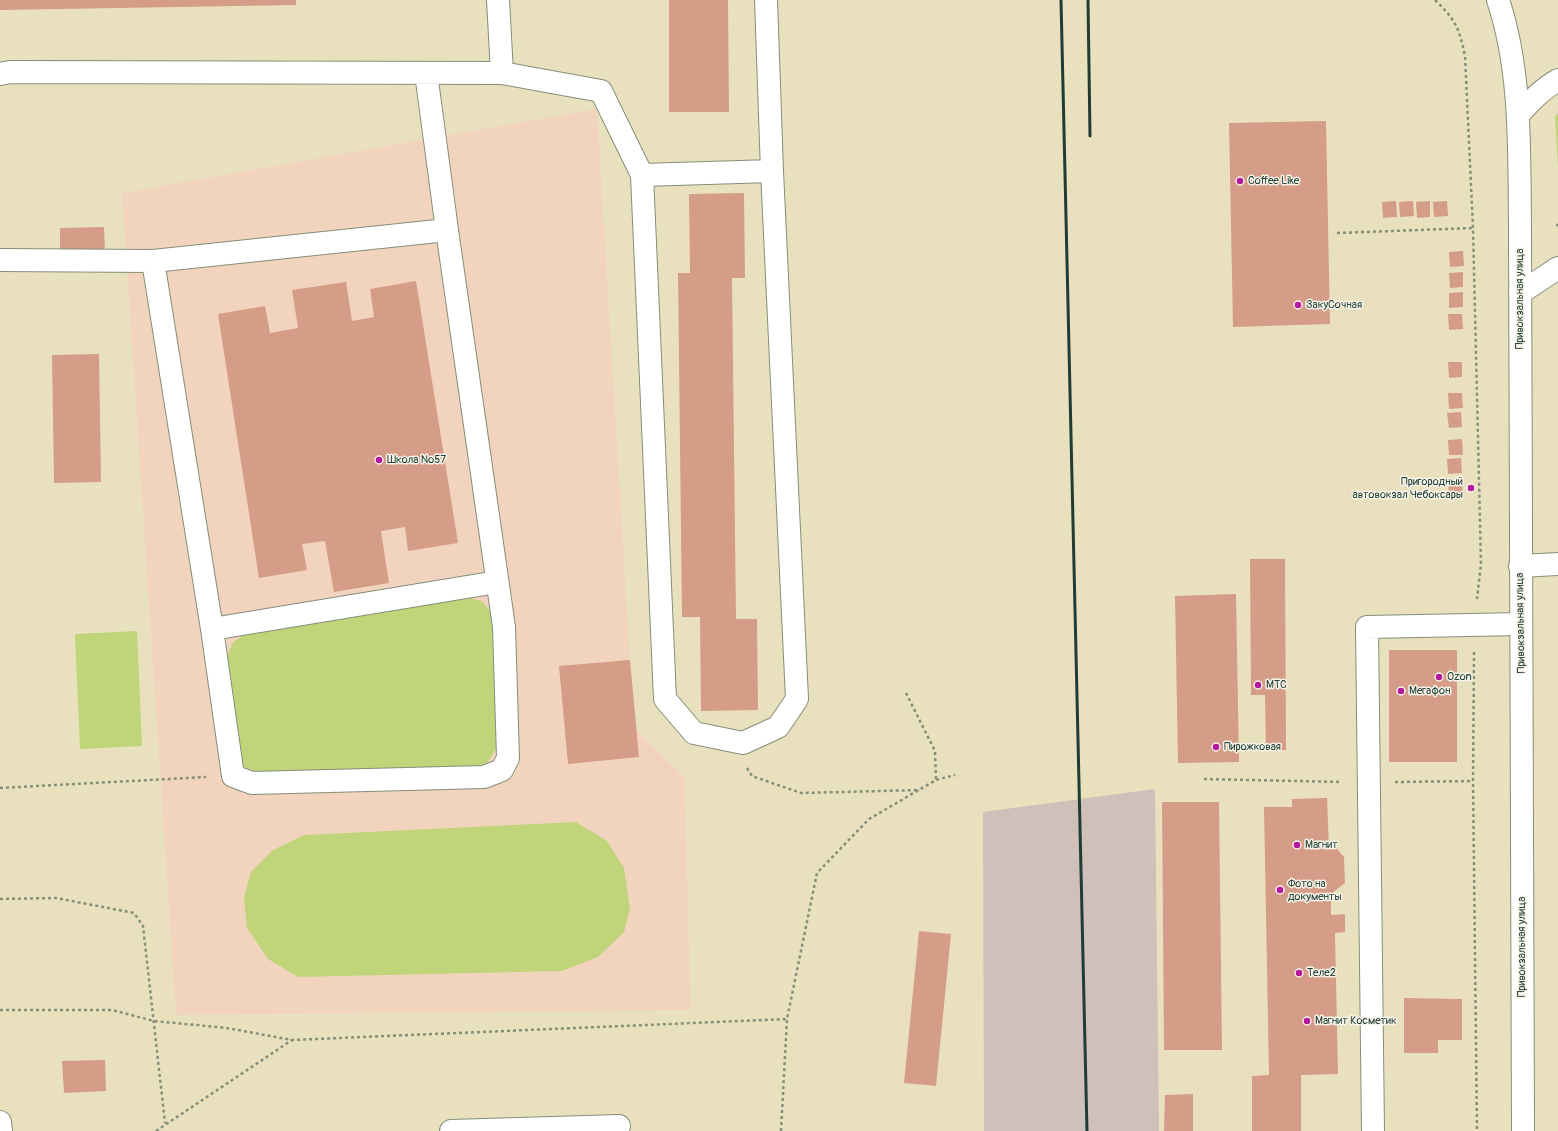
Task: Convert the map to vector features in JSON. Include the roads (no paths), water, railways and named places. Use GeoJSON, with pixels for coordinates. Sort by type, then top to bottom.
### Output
{"type":"FeatureCollection","features":[{"type":"Feature","properties":{"kind":"main road"},"geometry":{"type":"LineString","coordinates":[[498,0],[502,73]]}},
{"type":"Feature","properties":{"kind":"main road"},"geometry":{"type":"LineString","coordinates":[[0,74],[10,72],[502,73],[601,91],[642,175],[665,699],[694,733],[743,743],[778,727],[797,699],[772,171],[766,0]]}},
{"type":"Feature","properties":{"kind":"main road","name":"Привокзальная улица"},"geometry":{"type":"LineString","coordinates":[[1498,0],[1511,54],[1518,115],[1523,1131]]}},
{"type":"Feature","properties":{"kind":"main road"},"geometry":{"type":"LineString","coordinates":[[153,261],[212,629],[233,776],[252,783],[484,776],[502,770],[508,758],[504,627],[446,230],[426,74]]}},
{"type":"Feature","properties":{"kind":"main road"},"geometry":{"type":"LineString","coordinates":[[1518,115],[1532,99],[1558,80]]}},
{"type":"Feature","properties":{"kind":"main road"},"geometry":{"type":"LineString","coordinates":[[642,175],[772,171]]}},
{"type":"Feature","properties":{"kind":"main road"},"geometry":{"type":"LineString","coordinates":[[0,260],[153,261],[446,230]]}},
{"type":"Feature","properties":{"kind":"main road"},"geometry":{"type":"LineString","coordinates":[[1520,293],[1558,268]]}},
{"type":"Feature","properties":{"kind":"main road"},"geometry":{"type":"LineString","coordinates":[[1520,566],[1558,564]]}},
{"type":"Feature","properties":{"kind":"main road"},"geometry":{"type":"LineString","coordinates":[[212,629],[497,582]]}},
{"type":"Feature","properties":{"kind":"main road"},"geometry":{"type":"LineString","coordinates":[[1373,1131],[1367,627],[1521,624]]}},
{"type":"Feature","properties":{"kind":"main road"},"geometry":{"type":"LineString","coordinates":[[0,1122],[1,1131]]}},
{"type":"Feature","properties":{"kind":"main road"},"geometry":{"type":"LineString","coordinates":[[451,1131],[619,1126]]}},
{"type":"Feature","properties":{"kind":"railway"},"geometry":{"type":"LineString","coordinates":[[1061,0],[1087,1131]]}},
{"type":"Feature","properties":{"kind":"railway"},"geometry":{"type":"LineString","coordinates":[[1088,0],[1090,136]]}},
{"type":"Feature","properties":{"kind":"place","name":"Coffee Like"},"geometry":{"type":"Point","coordinates":[1240,181]}},
{"type":"Feature","properties":{"kind":"place","name":"ЗакуСочная"},"geometry":{"type":"Point","coordinates":[1298,305]}},
{"type":"Feature","properties":{"kind":"place","name":"Школа №57"},"geometry":{"type":"Point","coordinates":[379,460]}},
{"type":"Feature","properties":{"kind":"place","name":"Пригородный автовокзал Чебоксары"},"geometry":{"type":"Point","coordinates":[1471,488]}},
{"type":"Feature","properties":{"kind":"place","name":"Ozon"},"geometry":{"type":"Point","coordinates":[1439,677]}},
{"type":"Feature","properties":{"kind":"place","name":"МТС"},"geometry":{"type":"Point","coordinates":[1258,685]}},
{"type":"Feature","properties":{"kind":"place","name":"Мегафон"},"geometry":{"type":"Point","coordinates":[1401,691]}},
{"type":"Feature","properties":{"kind":"place","name":"Пирожковая"},"geometry":{"type":"Point","coordinates":[1216,747]}},
{"type":"Feature","properties":{"kind":"place","name":"Магнит"},"geometry":{"type":"Point","coordinates":[1297,845]}},
{"type":"Feature","properties":{"kind":"place","name":"Фото на документы"},"geometry":{"type":"Point","coordinates":[1280,890]}},
{"type":"Feature","properties":{"kind":"place","name":"Теле2"},"geometry":{"type":"Point","coordinates":[1299,973]}},
{"type":"Feature","properties":{"kind":"place","name":"Магнит Косметик"},"geometry":{"type":"Point","coordinates":[1307,1021]}}]}
